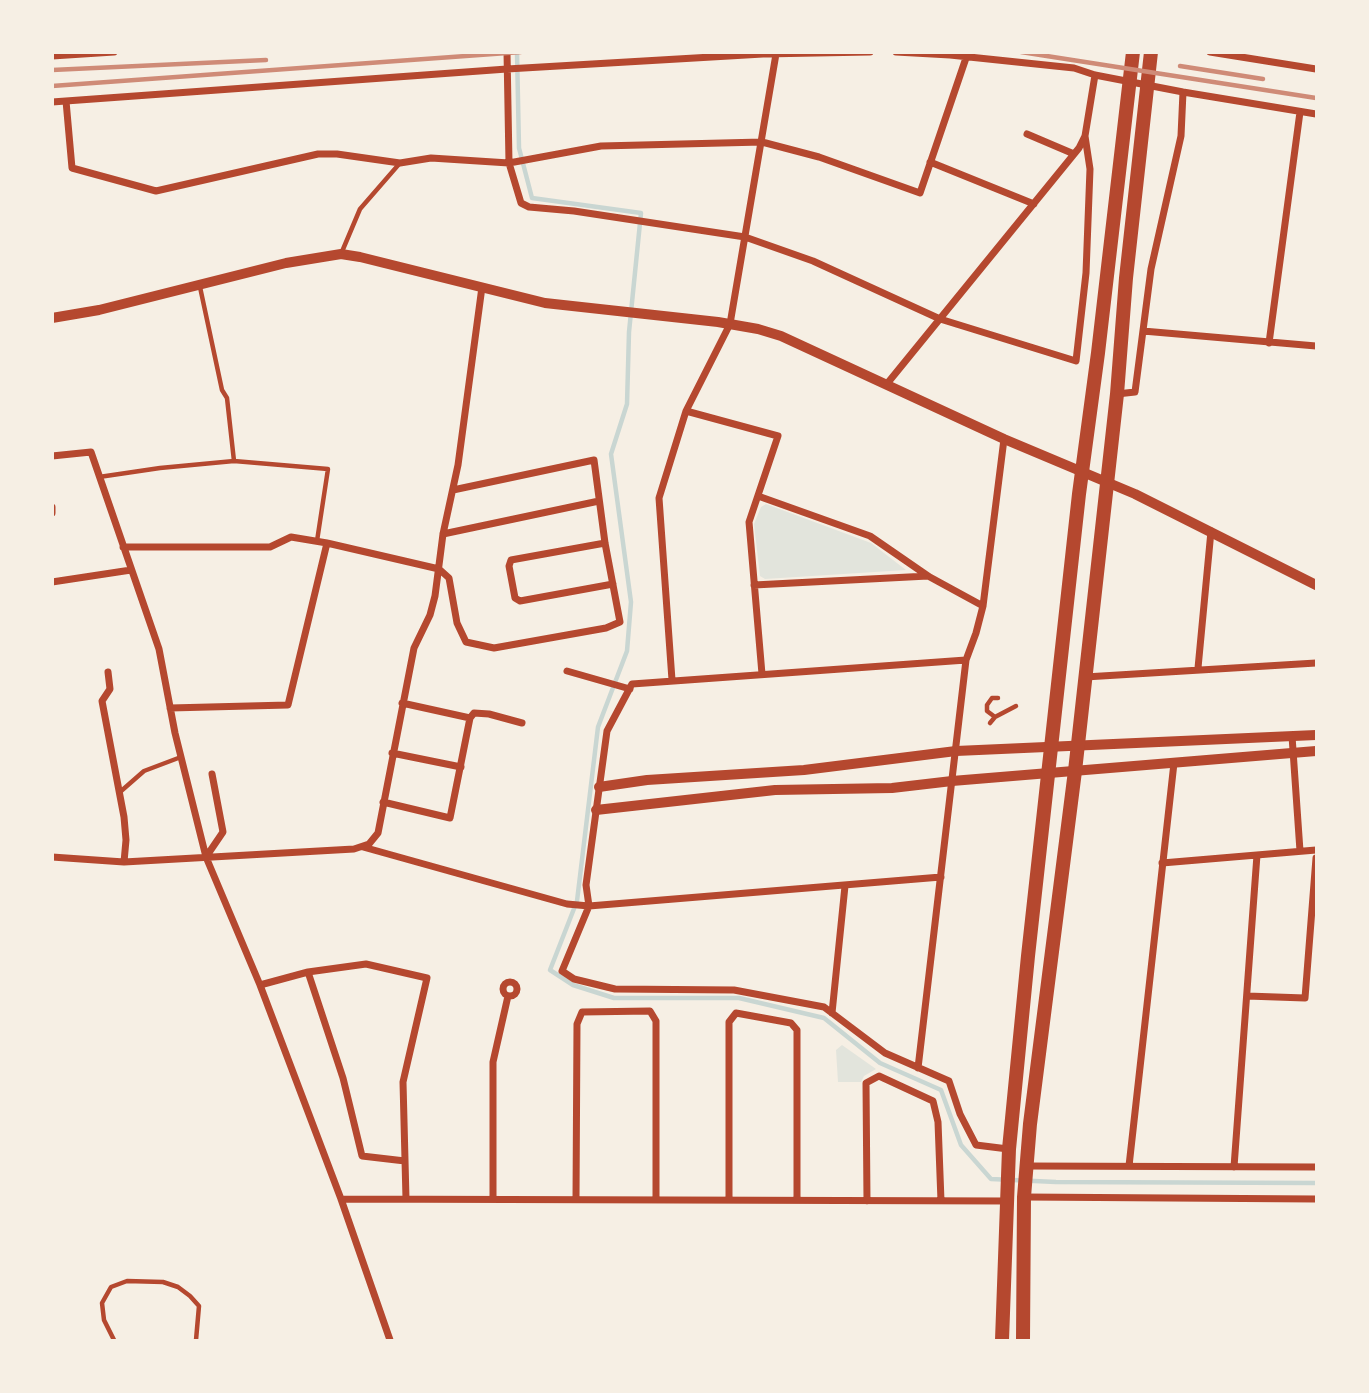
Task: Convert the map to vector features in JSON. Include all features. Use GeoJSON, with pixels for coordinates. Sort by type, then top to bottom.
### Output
{"type":"FeatureCollection","features":[{"type":"Feature","properties":{"kind":"highway"},"geometry":{"type":"LineString","coordinates":[[1002,1340],[1009,1149],[1083,472],[1133,52]]}},
{"type":"Feature","properties":{"kind":"highway"},"geometry":{"type":"LineString","coordinates":[[1023,1340],[1026,1166],[1075,771],[1117,394],[1151,52]]}},
{"type":"Feature","properties":{"kind":"street"},"geometry":{"type":"LineString","coordinates":[[52,56],[114,52]]}},
{"type":"Feature","properties":{"kind":"street"},"geometry":{"type":"LineString","coordinates":[[507,52],[509,163],[520,203],[529,207],[745,236],[813,261],[940,319],[1076,361],[1086,273],[1090,169],[1085,136],[1095,75]]}},
{"type":"Feature","properties":{"kind":"street"},"geometry":{"type":"LineString","coordinates":[[52,102],[507,69],[776,54],[870,52]]}},
{"type":"Feature","properties":{"kind":"street"},"geometry":{"type":"LineString","coordinates":[[896,52],[1074,68],[1095,75],[1183,92],[1317,114]]}},
{"type":"Feature","properties":{"kind":"street"},"geometry":{"type":"LineString","coordinates":[[1210,52],[1317,69]]}},
{"type":"Feature","properties":{"kind":"street"},"geometry":{"type":"LineString","coordinates":[[1282,64],[1283,52]]}},
{"type":"Feature","properties":{"kind":"street"},"geometry":{"type":"LineString","coordinates":[[672,680],[659,498],[686,411],[730,324],[776,54]]}},
{"type":"Feature","properties":{"kind":"street"},"geometry":{"type":"LineString","coordinates":[[65,101],[72,169],[156,191],[318,154],[400,163],[431,159],[509,163],[601,146],[762,142],[819,157],[920,193],[966,58]]}},
{"type":"Feature","properties":{"kind":"street"},"geometry":{"type":"LineString","coordinates":[[1117,394],[1135,392],[1151,269],[1181,136],[1183,92]]}},
{"type":"Feature","properties":{"kind":"street"},"geometry":{"type":"LineString","coordinates":[[1269,343],[1300,111]]}},
{"type":"Feature","properties":{"kind":"street"},"geometry":{"type":"LineString","coordinates":[[1027,134],[1074,154]]}},
{"type":"Feature","properties":{"kind":"street"},"geometry":{"type":"LineString","coordinates":[[886,385],[1074,154],[1085,136]]}},
{"type":"Feature","properties":{"kind":"street"},"geometry":{"type":"LineString","coordinates":[[930,162],[1034,204]]}},
{"type":"Feature","properties":{"kind":"street"},"geometry":{"type":"LineString","coordinates":[[52,318],[99,310],[286,263],[341,254],[545,303],[758,329],[1107,482],[1317,585]]}},
{"type":"Feature","properties":{"kind":"street"},"geometry":{"type":"LineString","coordinates":[[52,857],[124,862],[354,849],[369,844],[378,832],[414,648],[430,615],[435,596],[443,534],[458,465],[482,287]]}},
{"type":"Feature","properties":{"kind":"street"},"geometry":{"type":"LineString","coordinates":[[1143,331],[1317,346]]}},
{"type":"Feature","properties":{"kind":"street"},"geometry":{"type":"LineString","coordinates":[[686,411],[778,436],[749,522],[762,674]]}},
{"type":"Feature","properties":{"kind":"street"},"geometry":{"type":"LineString","coordinates":[[918,1068],[966,660],[983,606],[1004,439]]}},
{"type":"Feature","properties":{"kind":"street"},"geometry":{"type":"LineString","coordinates":[[52,456],[91,452],[159,649],[181,757],[206,857],[260,985],[341,1199],[390,1340]]}},
{"type":"Feature","properties":{"kind":"street"},"geometry":{"type":"LineString","coordinates":[[123,547],[270,547],[291,537],[327,542],[439,569],[449,578],[457,623],[466,642],[494,648],[606,628],[620,622],[605,543],[594,460],[453,490]]}},
{"type":"Feature","properties":{"kind":"street"},"geometry":{"type":"LineString","coordinates":[[758,496],[870,536],[928,576],[983,606]]}},
{"type":"Feature","properties":{"kind":"street"},"geometry":{"type":"LineString","coordinates":[[443,534],[599,501]]}},
{"type":"Feature","properties":{"kind":"street"},"geometry":{"type":"LineString","coordinates":[[1198,668],[1211,531]]}},
{"type":"Feature","properties":{"kind":"street"},"geometry":{"type":"LineString","coordinates":[[170,708],[288,705],[327,542]]}},
{"type":"Feature","properties":{"kind":"street"},"geometry":{"type":"LineString","coordinates":[[605,543],[511,560],[509,566],[515,598],[520,601],[613,584]]}},
{"type":"Feature","properties":{"kind":"street"},"geometry":{"type":"LineString","coordinates":[[52,582],[131,570]]}},
{"type":"Feature","properties":{"kind":"street"},"geometry":{"type":"LineString","coordinates":[[754,585],[928,576]]}},
{"type":"Feature","properties":{"kind":"street"},"geometry":{"type":"LineString","coordinates":[[966,660],[632,684],[607,731],[586,885],[589,906],[562,971],[574,979],[615,989],[734,990],[824,1007],[885,1053],[949,1081],[960,1114],[976,1145],[1009,1149]]}},
{"type":"Feature","properties":{"kind":"street"},"geometry":{"type":"LineString","coordinates":[[1085,677],[1198,668],[1317,663]]}},
{"type":"Feature","properties":{"kind":"street"},"geometry":{"type":"LineString","coordinates":[[108,671],[110,689],[102,701],[126,840],[124,862]]}},
{"type":"Feature","properties":{"kind":"street"},"geometry":{"type":"LineString","coordinates":[[567,671],[630,689]]}},
{"type":"Feature","properties":{"kind":"street"},"geometry":{"type":"LineString","coordinates":[[402,703],[470,718]]}},
{"type":"Feature","properties":{"kind":"street"},"geometry":{"type":"LineString","coordinates":[[383,802],[450,818],[470,718],[474,713],[489,714],[522,723]]}},
{"type":"Feature","properties":{"kind":"street"},"geometry":{"type":"LineString","coordinates":[[599,787],[647,780],[804,770],[956,751],[1317,735]]}},
{"type":"Feature","properties":{"kind":"street"},"geometry":{"type":"LineString","coordinates":[[1292,736],[1300,851]]}},
{"type":"Feature","properties":{"kind":"street"},"geometry":{"type":"LineString","coordinates":[[596,810],[775,790],[892,788],[1317,751]]}},
{"type":"Feature","properties":{"kind":"street"},"geometry":{"type":"LineString","coordinates":[[393,753],[461,767]]}},
{"type":"Feature","properties":{"kind":"street"},"geometry":{"type":"LineString","coordinates":[[1129,1166],[1174,763]]}},
{"type":"Feature","properties":{"kind":"street"},"geometry":{"type":"LineString","coordinates":[[206,857],[223,832],[212,774]]}},
{"type":"Feature","properties":{"kind":"street"},"geometry":{"type":"LineString","coordinates":[[362,846],[567,904],[589,906],[941,877]]}},
{"type":"Feature","properties":{"kind":"street"},"geometry":{"type":"LineString","coordinates":[[1162,863],[1317,850]]}},
{"type":"Feature","properties":{"kind":"street"},"geometry":{"type":"LineString","coordinates":[[1234,1167],[1257,855]]}},
{"type":"Feature","properties":{"kind":"street"},"geometry":{"type":"LineString","coordinates":[[1247,996],[1305,998],[1317,858]]}},
{"type":"Feature","properties":{"kind":"street"},"geometry":{"type":"LineString","coordinates":[[832,1013],[845,886]]}},
{"type":"Feature","properties":{"kind":"street"},"geometry":{"type":"LineString","coordinates":[[260,985],[308,972],[366,964],[427,978],[403,1082],[407,1199]]}},
{"type":"Feature","properties":{"kind":"street"},"geometry":{"type":"LineString","coordinates":[[308,972],[343,1078],[362,1156],[405,1161]]}},
{"type":"Feature","properties":{"kind":"street"},"geometry":{"type":"LineString","coordinates":[[492,1199],[493,1062],[508,996]]}},
{"type":"Feature","properties":{"kind":"street"},"geometry":{"type":"LineString","coordinates":[[576,1199],[577,1024],[582,1012],[650,1012],[656,1021],[656,1200]]}},
{"type":"Feature","properties":{"kind":"street"},"geometry":{"type":"LineString","coordinates":[[729,1200],[729,1022],[736,1013],[791,1023],[797,1030],[797,1200]]}},
{"type":"Feature","properties":{"kind":"street"},"geometry":{"type":"LineString","coordinates":[[867,1201],[866,1083],[879,1076],[933,1101],[938,1122],[941,1201]]}},
{"type":"Feature","properties":{"kind":"street"},"geometry":{"type":"LineString","coordinates":[[1026,1166],[1317,1167]]}},
{"type":"Feature","properties":{"kind":"street"},"geometry":{"type":"LineString","coordinates":[[1024,1197],[1317,1199]]}},
{"type":"Feature","properties":{"kind":"street"},"geometry":{"type":"LineString","coordinates":[[341,1199],[1007,1201]]}},
{"type":"Feature","properties":{"kind":"lane"},"geometry":{"type":"LineString","coordinates":[[341,254],[360,209],[400,163]]}},
{"type":"Feature","properties":{"kind":"lane"},"geometry":{"type":"LineString","coordinates":[[200,285],[222,390],[227,398],[234,461]]}},
{"type":"Feature","properties":{"kind":"lane"},"geometry":{"type":"LineString","coordinates":[[99,477],[234,461],[328,468],[317,541]]}},
{"type":"Feature","properties":{"kind":"lane"},"geometry":{"type":"LineString","coordinates":[[995,717],[987,711],[987,705],[992,698],[998,698]]}},
{"type":"Feature","properties":{"kind":"lane"},"geometry":{"type":"LineString","coordinates":[[990,723],[995,717],[1016,706]]}},
{"type":"Feature","properties":{"kind":"lane"},"geometry":{"type":"LineString","coordinates":[[119,792],[144,771],[181,757]]}},
{"type":"Feature","properties":{"kind":"lane"},"geometry":{"type":"LineString","coordinates":[[114,1340],[104,1320],[103,1303],[111,1287],[127,1282],[163,1282],[178,1287],[190,1296],[199,1306],[196,1340]]}},
{"type":"Feature","properties":{"kind":"shaded area"},"geometry":{"type":"Polygon","coordinates":[[[766,504],[871,543],[906,570],[765,579],[760,576],[754,524],[761,507],[766,504]]]}},
{"type":"Feature","properties":{"kind":"shaded area"},"geometry":{"type":"Polygon","coordinates":[[[842,1045],[876,1069],[864,1076],[861,1082],[838,1082],[836,1050],[842,1045]]]}},
{"type":"Feature","properties":{"kind":"waterway"},"geometry":{"type":"LineString","coordinates":[[517,52],[519,148],[532,198],[641,213],[629,332],[627,404],[611,454],[631,602],[627,651],[598,727],[577,901],[550,970],[573,985],[614,998],[739,998],[824,1018],[880,1063],[941,1090],[961,1145],[991,1179],[1056,1182],[1316,1183]]}},
{"type":"Feature","properties":{"kind":"railway"},"geometry":{"type":"LineString","coordinates":[[52,86],[521,52]]}},
{"type":"Feature","properties":{"kind":"railway"},"geometry":{"type":"LineString","coordinates":[[1021,52],[1316,98]]}},
{"type":"Feature","properties":{"kind":"railway"},"geometry":{"type":"LineString","coordinates":[[52,70],[266,60]]}},
{"type":"Feature","properties":{"kind":"railway"},"geometry":{"type":"LineString","coordinates":[[1180,66],[1263,79]]}}]}
